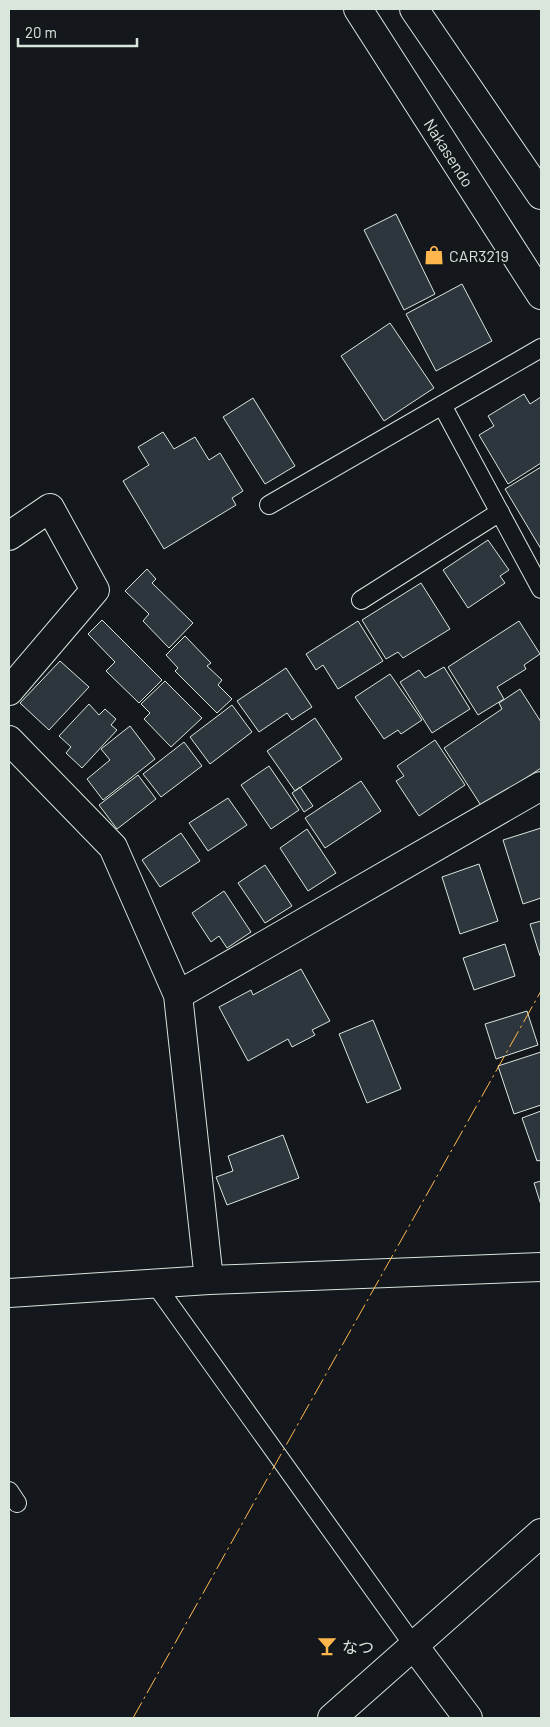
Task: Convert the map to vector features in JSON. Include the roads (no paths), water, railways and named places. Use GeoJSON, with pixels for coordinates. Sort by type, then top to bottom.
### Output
{"type":"FeatureCollection","features":[{"type":"Feature","properties":{"kind":"main road","name":"Nakasendo"},"geometry":{"type":"LineString","coordinates":[[358,9],[541,295]]}},
{"type":"Feature","properties":{"kind":"main road"},"geometry":{"type":"LineString","coordinates":[[414,9],[541,195]]}},
{"type":"Feature","properties":{"kind":"main road"},"geometry":{"type":"LineString","coordinates":[[9,536],[50,508],[95,590],[9,691]]}},
{"type":"Feature","properties":{"kind":"main road"},"geometry":{"type":"LineString","coordinates":[[9,740],[113,847],[178,996],[209,1280]]}},
{"type":"Feature","properties":{"kind":"main road"},"geometry":{"type":"LineString","coordinates":[[178,996],[541,786]]}},
{"type":"Feature","properties":{"kind":"main road"},"geometry":{"type":"LineString","coordinates":[[9,1294],[209,1280],[541,1267]]}},
{"type":"Feature","properties":{"kind":"main road"},"geometry":{"type":"LineString","coordinates":[[332,1718],[541,1533]]}},
{"type":"Feature","properties":{"kind":"main road"},"geometry":{"type":"LineString","coordinates":[[414,1646],[468,1718]]}},
{"type":"Feature","properties":{"kind":"lane"},"geometry":{"type":"LineString","coordinates":[[269,504],[541,348]]}},
{"type":"Feature","properties":{"kind":"lane"},"geometry":{"type":"LineString","coordinates":[[442,405],[541,589]]}},
{"type":"Feature","properties":{"kind":"lane"},"geometry":{"type":"LineString","coordinates":[[361,600],[500,512]]}},
{"type":"Feature","properties":{"kind":"lane"},"geometry":{"type":"LineString","coordinates":[[155,1284],[414,1646]]}},
{"type":"Feature","properties":{"kind":"place","name":"CAR3219"},"geometry":{"type":"Point","coordinates":[434,255]}},
{"type":"Feature","properties":{"kind":"place","name":"なつ"},"geometry":{"type":"Point","coordinates":[327,1646]}}]}
